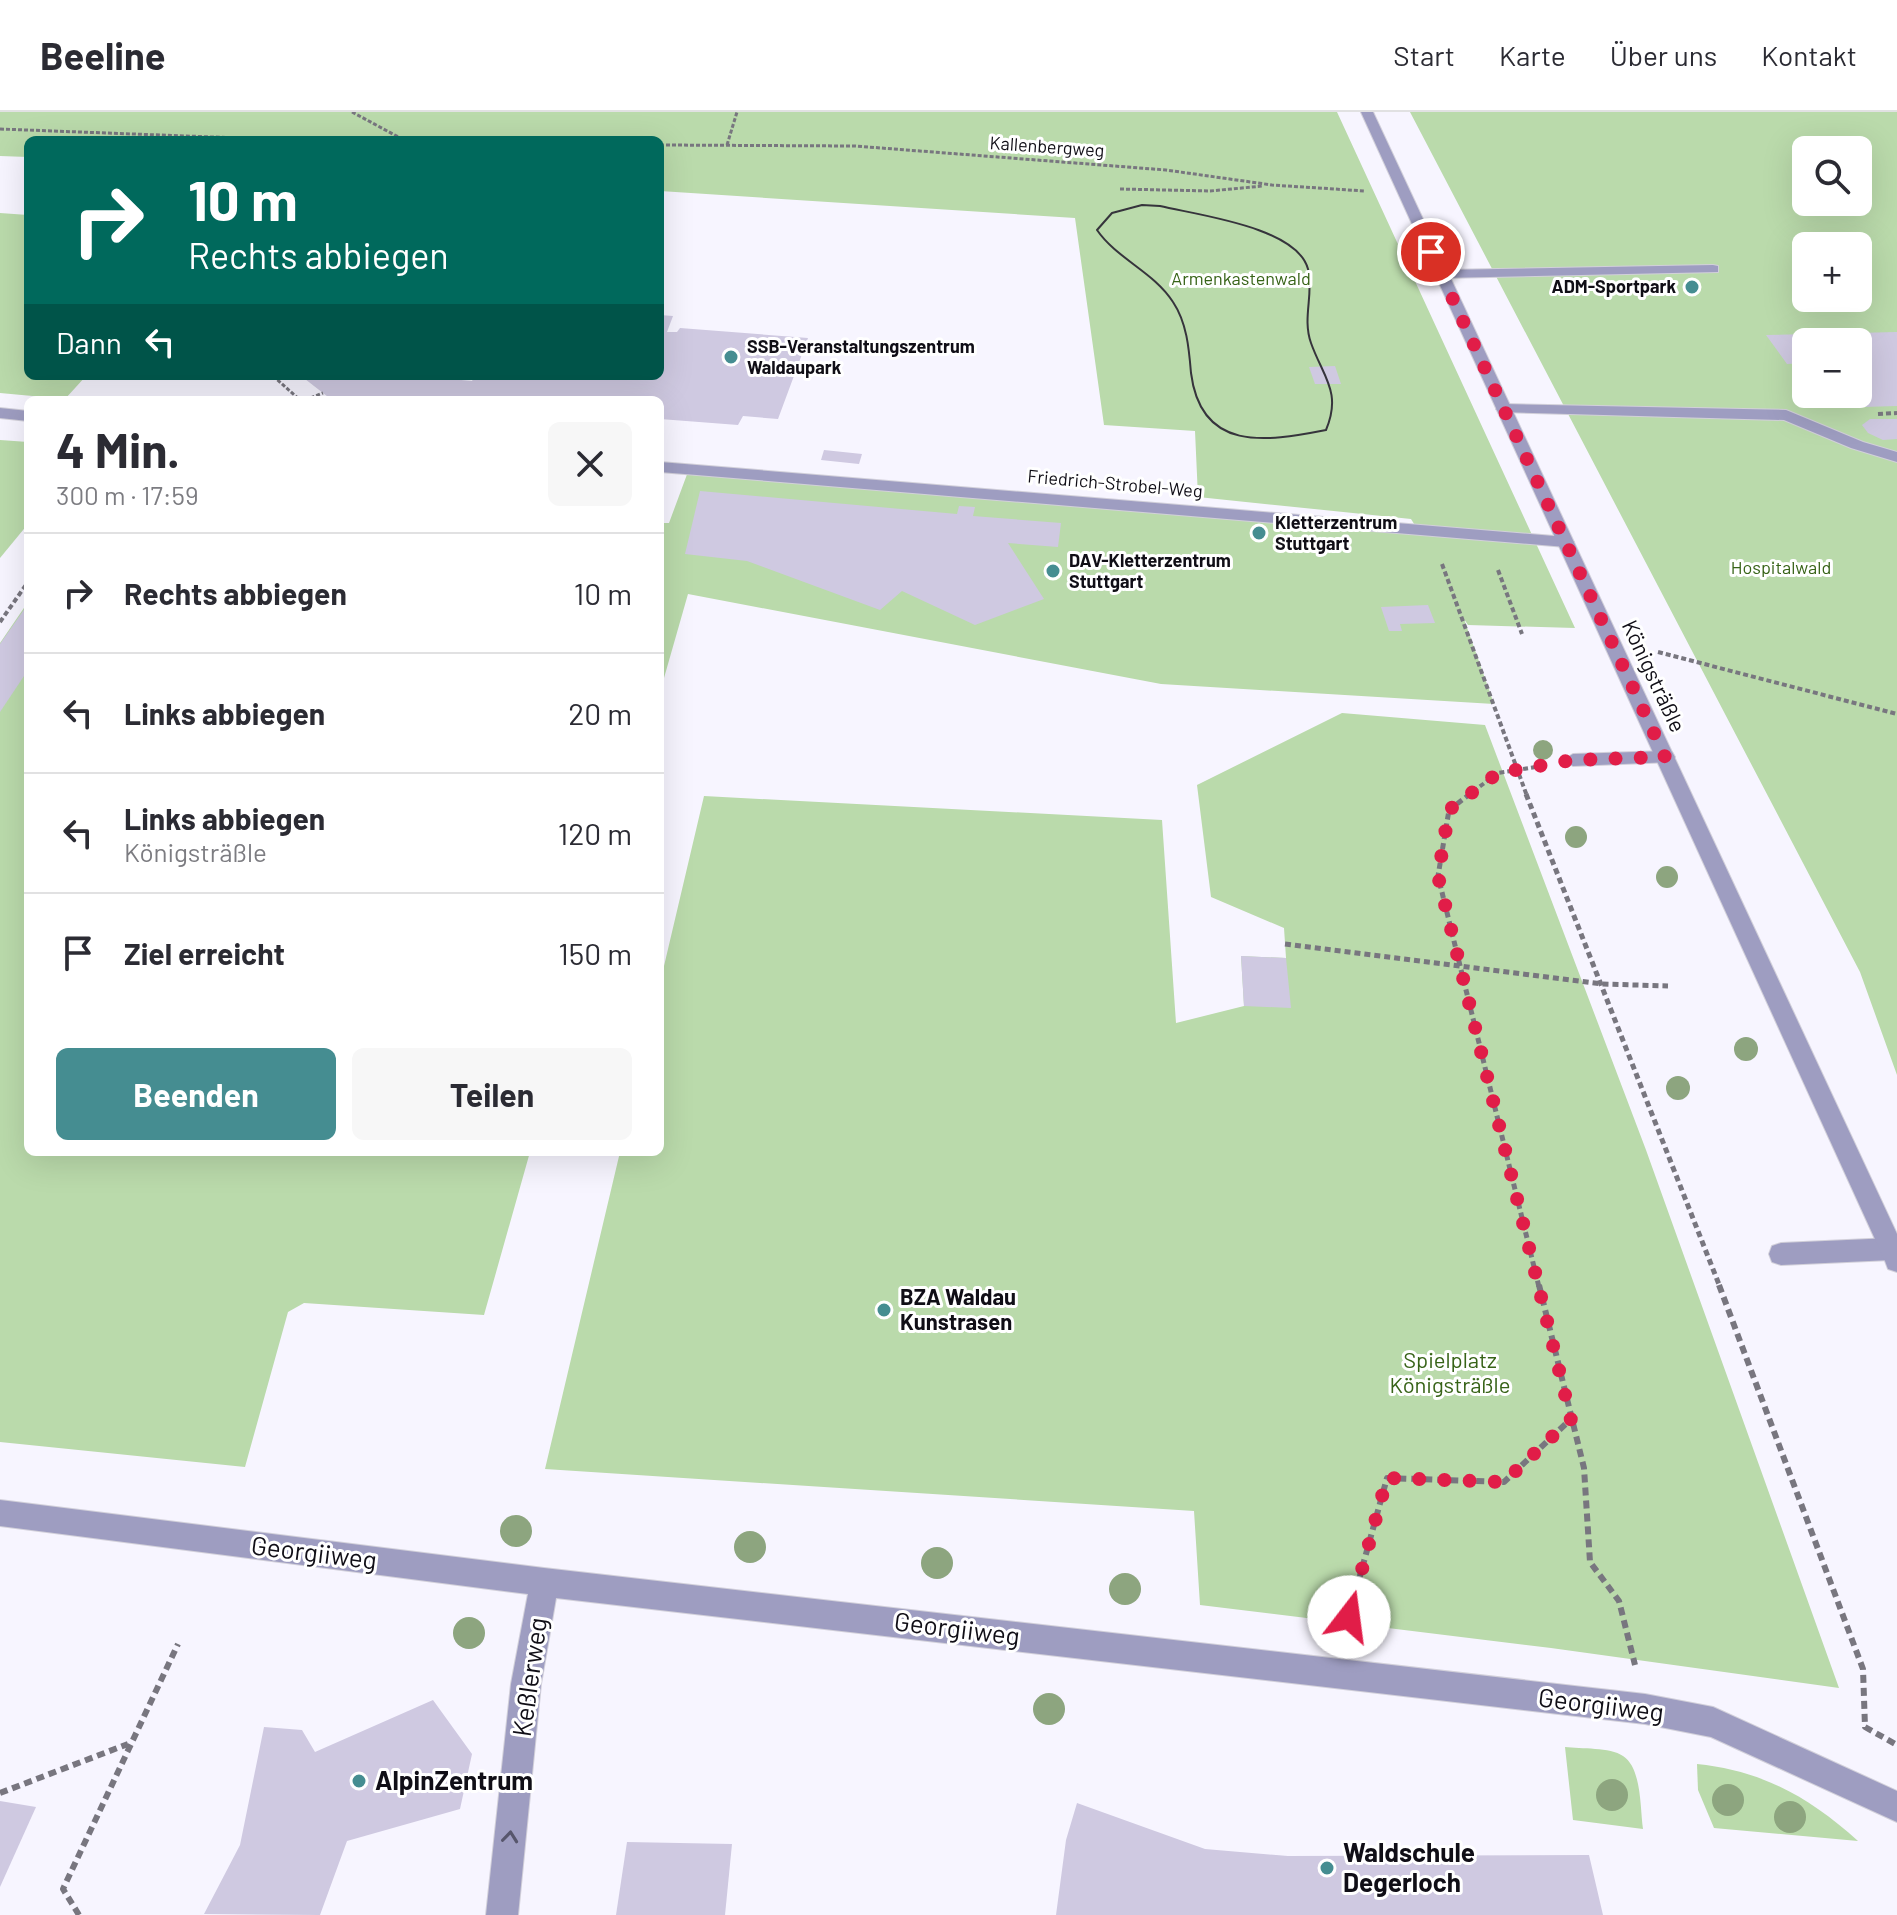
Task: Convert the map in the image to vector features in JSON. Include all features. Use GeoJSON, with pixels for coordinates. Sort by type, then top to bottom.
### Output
{"type":"FeatureCollection","features":[{"type":"Feature","properties":{"kind":"street","name":"Königsträßle"},"geometry":{"type":"LineString","coordinates":[[1367,112],[1894,1255]]}},
{"type":"Feature","properties":{"kind":"street"},"geometry":{"type":"LineString","coordinates":[[1441,274],[1713,269]]}},
{"type":"Feature","properties":{"kind":"street"},"geometry":{"type":"LineString","coordinates":[[1504,409],[1786,415],[1857,445],[1897,457]]}},
{"type":"Feature","properties":{"kind":"street"},"geometry":{"type":"LineString","coordinates":[[0,413],[24,416]]}},
{"type":"Feature","properties":{"kind":"street","name":"Friedrich-Strobel-Weg"},"geometry":{"type":"LineString","coordinates":[[664,467],[1566,542]]}},
{"type":"Feature","properties":{"kind":"street"},"geometry":{"type":"LineString","coordinates":[[1573,760],[1665,757]]}},
{"type":"Feature","properties":{"kind":"street"},"geometry":{"type":"LineString","coordinates":[[1781,1254],[1894,1255]]}},
{"type":"Feature","properties":{"kind":"street","name":"Georgiiweg"},"geometry":{"type":"LineString","coordinates":[[0,1513],[544,1582],[1645,1709],[1713,1722],[1897,1807]]}},
{"type":"Feature","properties":{"kind":"street","name":"Keßlerweg"},"geometry":{"type":"LineString","coordinates":[[502,1915],[526,1684],[544,1582]]}},
{"type":"Feature","properties":{"kind":"path"},"geometry":{"type":"LineString","coordinates":[[352,112],[397,136]]}},
{"type":"Feature","properties":{"kind":"path"},"geometry":{"type":"LineString","coordinates":[[727,145],[737,112]]}},
{"type":"Feature","properties":{"kind":"path"},"geometry":{"type":"LineString","coordinates":[[0,129],[186,136]]}},
{"type":"Feature","properties":{"kind":"path","name":"Kallenbergweg"},"geometry":{"type":"LineString","coordinates":[[664,145],[886,148],[1166,170],[1272,185],[1405,194]]}},
{"type":"Feature","properties":{"kind":"path"},"geometry":{"type":"LineString","coordinates":[[1120,189],[1210,191],[1272,185]]}},
{"type":"Feature","properties":{"kind":"path"},"geometry":{"type":"LineString","coordinates":[[278,380],[297,396]]}},
{"type":"Feature","properties":{"kind":"path"},"geometry":{"type":"LineString","coordinates":[[314,396],[323,393]]}},
{"type":"Feature","properties":{"kind":"path"},"geometry":{"type":"LineString","coordinates":[[1432,529],[1517,771],[1744,1349],[1863,1669],[1865,1727],[1897,1745]]}},
{"type":"Feature","properties":{"kind":"path"},"geometry":{"type":"LineString","coordinates":[[1491,535],[1491,550],[1522,634]]}},
{"type":"Feature","properties":{"kind":"path"},"geometry":{"type":"LineString","coordinates":[[0,622],[24,588]]}},
{"type":"Feature","properties":{"kind":"path"},"geometry":{"type":"LineString","coordinates":[[1616,651],[1656,652],[1897,714]]}},
{"type":"Feature","properties":{"kind":"path"},"geometry":{"type":"LineString","coordinates":[[1573,760],[1498,773],[1449,810],[1438,876],[1584,1468],[1590,1562],[1619,1601],[1645,1709]]}},
{"type":"Feature","properties":{"kind":"path"},"geometry":{"type":"LineString","coordinates":[[1285,944],[1602,984],[1668,986]]}},
{"type":"Feature","properties":{"kind":"path"},"geometry":{"type":"LineString","coordinates":[[1334,1673],[1387,1478],[1504,1482],[1571,1419]]}},
{"type":"Feature","properties":{"kind":"path"},"geometry":{"type":"LineString","coordinates":[[79,1915],[63,1889],[178,1644]]}},
{"type":"Feature","properties":{"kind":"path"},"geometry":{"type":"LineString","coordinates":[[0,1793],[129,1744]]}},
{"type":"Feature","properties":{"kind":"green space","name":"Armenkastenwald"},"geometry":{"type":"Polygon","coordinates":[[[0,112],[1337,112],[1575,628],[1468,625],[1464,619],[1494,704],[1161,684],[688,594],[664,678],[664,523],[669,523],[689,469],[1416,527],[1411,519],[1198,497],[1195,431],[1104,425],[1075,218],[664,191],[664,136],[24,136],[24,157],[0,156],[0,112]]]}},
{"type":"Feature","properties":{"kind":"green space","name":"Hospitalwald"},"geometry":{"type":"Polygon","coordinates":[[[1410,112],[1897,112],[1897,1075],[1860,972],[1410,112]]]}},
{"type":"Feature","properties":{"kind":"green space"},"geometry":{"type":"Polygon","coordinates":[[[0,213],[24,215],[24,380],[82,380],[68,396],[0,393],[0,213]]]}},
{"type":"Feature","properties":{"kind":"green space"},"geometry":{"type":"Polygon","coordinates":[[[0,440],[24,442],[24,529],[0,558],[0,440]]]}},
{"type":"Feature","properties":{"kind":"green space"},"geometry":{"type":"Polygon","coordinates":[[[24,608],[24,1156],[529,1156],[484,1315],[304,1303],[288,1312],[245,1467],[0,1442],[0,643],[24,608]]]}},
{"type":"Feature","properties":{"kind":"green space","name":"Spielplatz Königsträßle"},"geometry":{"type":"Polygon","coordinates":[[[1342,713],[1485,725],[1646,1150],[1839,1688],[1551,1648],[1200,1605],[1194,1511],[545,1469],[619,1156],[664,1156],[664,966],[704,796],[1162,820],[1176,1023],[1244,1006],[1241,956],[1286,958],[1284,928],[1211,897],[1197,785],[1342,713]]]}},
{"type":"Feature","properties":{"kind":"green space"},"geometry":{"type":"Polygon","coordinates":[[[1565,1747],[1611,1751],[1629,1762],[1637,1779],[1643,1829],[1573,1820],[1565,1747]]]}},
{"type":"Feature","properties":{"kind":"green space"},"geometry":{"type":"Polygon","coordinates":[[[1697,1764],[1743,1773],[1784,1789],[1821,1811],[1858,1841],[1714,1828],[1698,1790],[1697,1764]]]}},
{"type":"Feature","properties":{"kind":"building","name":"SSB-Veranstaltungszentrum Waldaupark"},"geometry":{"type":"Polygon","coordinates":[[[664,315],[673,316],[667,332],[677,332],[680,328],[808,338],[778,419],[743,416],[738,425],[664,419],[664,396],[327,396],[306,380],[664,380],[664,315]]]}},
{"type":"Feature","properties":{"kind":"building"},"geometry":{"type":"Polygon","coordinates":[[[1897,332],[1897,406],[1872,407],[1872,333],[1897,332]]]}},
{"type":"Feature","properties":{"kind":"building"},"geometry":{"type":"Polygon","coordinates":[[[1792,334],[1792,364],[1787,364],[1766,335],[1792,334]]]}},
{"type":"Feature","properties":{"kind":"building"},"geometry":{"type":"Polygon","coordinates":[[[1335,366],[1341,384],[1315,384],[1309,367],[1335,366]]]}},
{"type":"Feature","properties":{"kind":"building"},"geometry":{"type":"Polygon","coordinates":[[[1870,419],[1897,419],[1897,439],[1883,440],[1868,433],[1862,425],[1870,419]]]}},
{"type":"Feature","properties":{"kind":"building"},"geometry":{"type":"Polygon","coordinates":[[[824,450],[862,454],[859,464],[821,460],[824,450]]]}},
{"type":"Feature","properties":{"kind":"building"},"geometry":{"type":"Polygon","coordinates":[[[700,491],[957,514],[959,506],[975,507],[973,516],[1061,523],[1058,547],[1008,543],[1044,599],[975,625],[902,591],[880,610],[747,561],[685,554],[700,491]]]}},
{"type":"Feature","properties":{"kind":"building"},"geometry":{"type":"Polygon","coordinates":[[[1428,605],[1435,623],[1400,624],[1402,631],[1389,631],[1381,607],[1428,605]]]}},
{"type":"Feature","properties":{"kind":"building"},"geometry":{"type":"Polygon","coordinates":[[[24,610],[24,676],[0,712],[0,644],[24,610]]]}},
{"type":"Feature","properties":{"kind":"building"},"geometry":{"type":"Polygon","coordinates":[[[1241,956],[1286,958],[1291,1008],[1244,1006],[1241,956]]]}},
{"type":"Feature","properties":{"kind":"building","name":"AlpinZentrum"},"geometry":{"type":"Polygon","coordinates":[[[433,1700],[472,1754],[460,1809],[347,1841],[320,1915],[204,1914],[240,1845],[264,1727],[302,1730],[315,1752],[433,1700]]]}},
{"type":"Feature","properties":{"kind":"building"},"geometry":{"type":"Polygon","coordinates":[[[0,1801],[36,1807],[0,1887],[0,1801]]]}},
{"type":"Feature","properties":{"kind":"building","name":"Waldschule Degerloch"},"geometry":{"type":"Polygon","coordinates":[[[1077,1803],[1205,1849],[1288,1856],[1589,1855],[1603,1915],[1056,1915],[1066,1840],[1077,1803]]]}},
{"type":"Feature","properties":{"kind":"building"},"geometry":{"type":"Polygon","coordinates":[[[627,1842],[732,1844],[725,1915],[616,1915],[627,1842]]]}},
{"type":"Feature","properties":{"kind":"tram line"},"geometry":{"type":"LineString","coordinates":[[1142,205],[1160,206],[1244,225],[1285,243],[1300,255],[1308,269],[1309,334],[1331,395],[1332,405],[1326,430],[1281,437],[1239,436],[1222,429],[1208,417],[1197,399],[1178,310],[1156,282],[1097,230],[1112,213],[1142,205]]}},
{"type":"Feature","properties":{"kind":"place","name":"ADM-Sportpark"},"geometry":{"type":"Point","coordinates":[1692,287]}},
{"type":"Feature","properties":{"kind":"place","name":"SSB-Veranstaltungszentrum Waldaupark"},"geometry":{"type":"Point","coordinates":[731,357]}},
{"type":"Feature","properties":{"kind":"place","name":"Kletterzentrum Stuttgart"},"geometry":{"type":"Point","coordinates":[1259,533]}},
{"type":"Feature","properties":{"kind":"place","name":"DAV-Kletterzentrum Stuttgart"},"geometry":{"type":"Point","coordinates":[1053,571]}},
{"type":"Feature","properties":{"kind":"place","name":"BZA Waldau Kunstrasen"},"geometry":{"type":"Point","coordinates":[884,1310]}},
{"type":"Feature","properties":{"kind":"place","name":"AlpinZentrum"},"geometry":{"type":"Point","coordinates":[359,1781]}},
{"type":"Feature","properties":{"kind":"place","name":"Waldschule Degerloch"},"geometry":{"type":"Point","coordinates":[1327,1868]}},
{"type":"Feature","properties":{"kind":"route"},"geometry":{"type":"LineString","coordinates":[[1349,1617],[1387,1478],[1504,1482],[1571,1419],[1438,876],[1449,810],[1498,773],[1573,760],[1665,757],[1431,252]]}}]}
